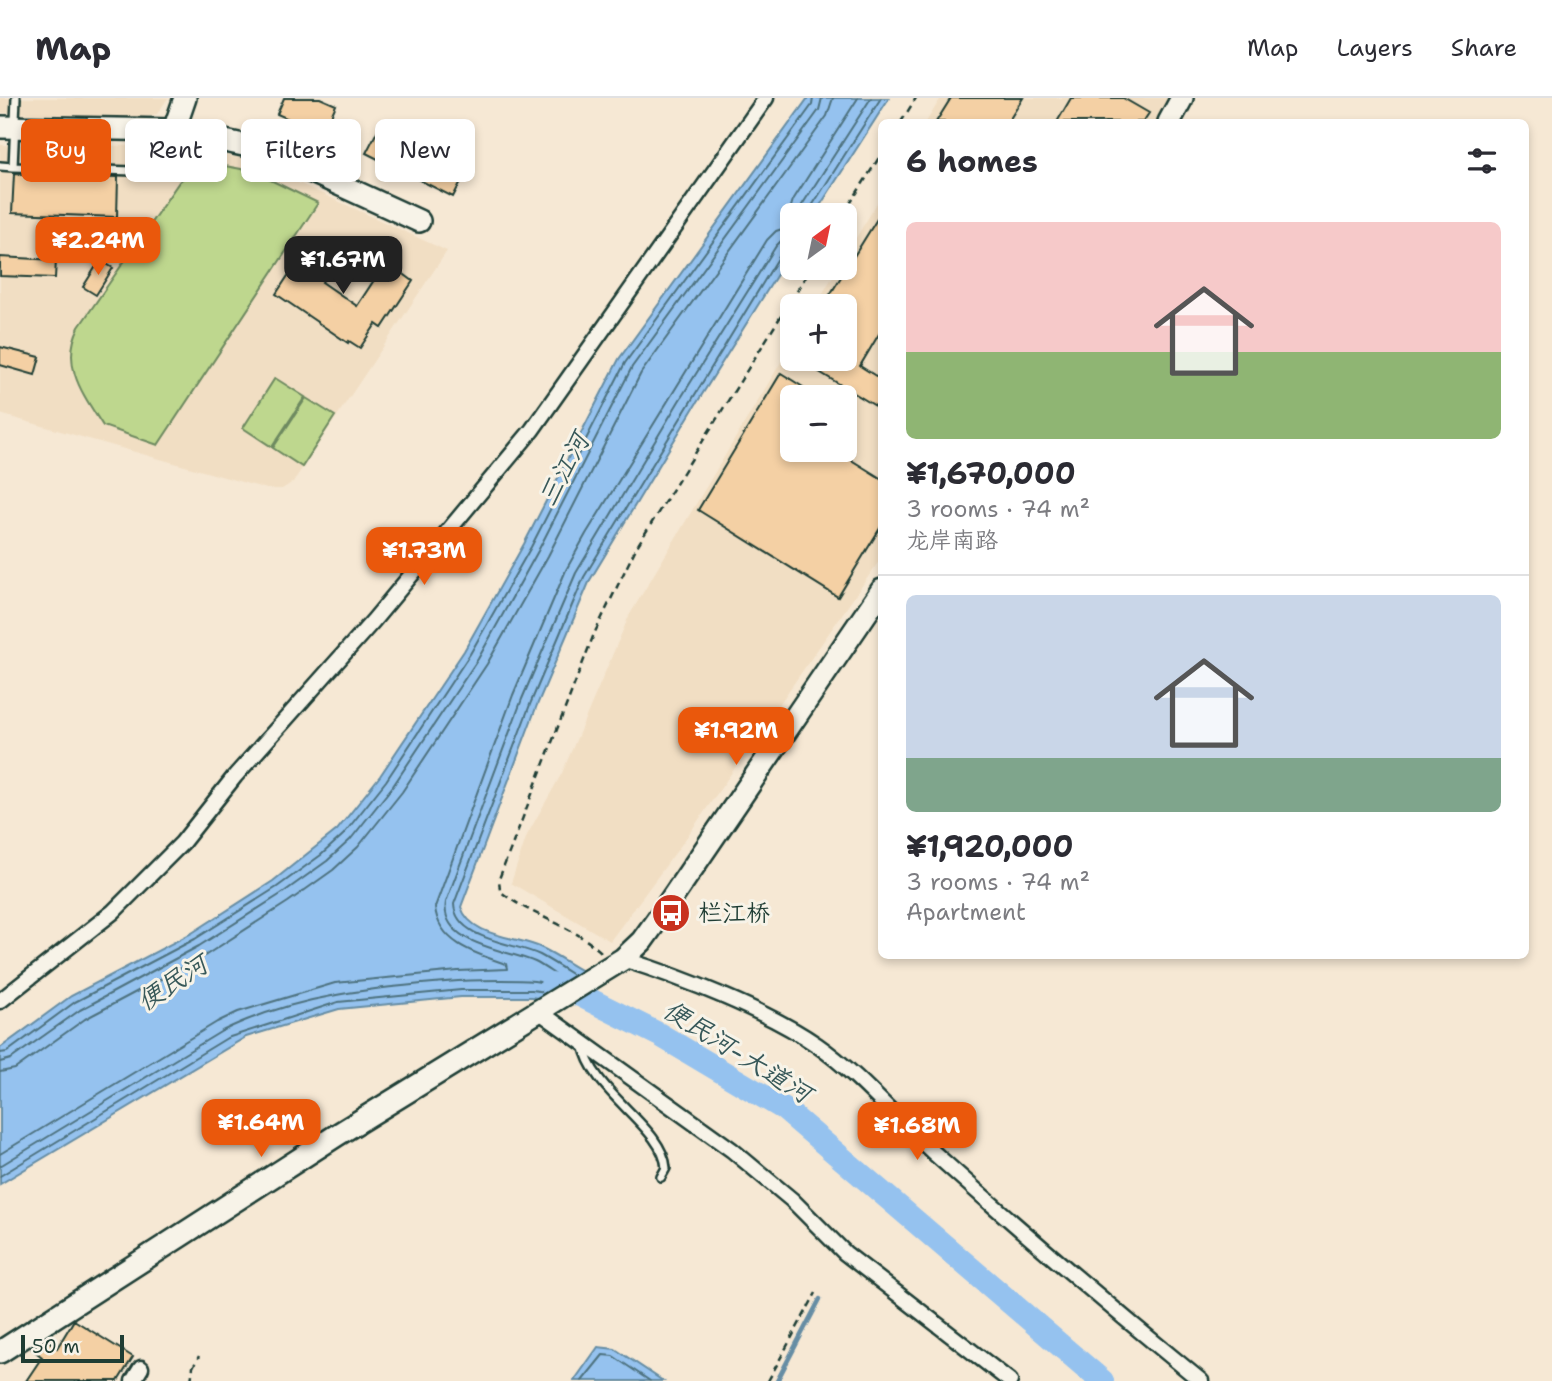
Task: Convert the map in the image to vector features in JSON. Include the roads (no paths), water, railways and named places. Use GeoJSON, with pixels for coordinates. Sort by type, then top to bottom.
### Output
{"type":"FeatureCollection","features":[{"type":"Feature","properties":{"kind":"street"},"geometry":{"type":"LineString","coordinates":[[178,119],[185,98]]}},
{"type":"Feature","properties":{"kind":"street"},"geometry":{"type":"LineString","coordinates":[[0,1001],[113,912],[182,843],[235,776],[382,610],[532,430],[766,98]]}},
{"type":"Feature","properties":{"kind":"street"},"geometry":{"type":"LineString","coordinates":[[1171,119],[1182,98]]}},
{"type":"Feature","properties":{"kind":"street"},"geometry":{"type":"LineString","coordinates":[[7,127],[125,129]]}},
{"type":"Feature","properties":{"kind":"street"},"geometry":{"type":"LineString","coordinates":[[227,141],[262,149],[419,221]]}},
{"type":"Feature","properties":{"kind":"street"},"geometry":{"type":"LineString","coordinates":[[0,1352],[325,1142],[617,963],[642,941],[657,920],[878,596]]}},
{"type":"Feature","properties":{"kind":"street"},"geometry":{"type":"LineString","coordinates":[[617,963],[655,969],[780,1023],[818,1046],[932,1152],[1099,1298],[1201,1381]]}},
{"type":"Feature","properties":{"kind":"street"},"geometry":{"type":"LineString","coordinates":[[544,1009],[583,1043],[732,1150],[792,1200],[845,1253],[1010,1381]]}},
{"type":"Feature","properties":{"kind":"lane"},"geometry":{"type":"LineString","coordinates":[[13,167],[7,127],[16,98]]}},
{"type":"Feature","properties":{"kind":"lane"},"geometry":{"type":"LineString","coordinates":[[0,166],[125,171]]}},
{"type":"Feature","properties":{"kind":"lane"},"geometry":{"type":"LineString","coordinates":[[583,1043],[585,1056],[594,1072],[662,1151],[666,1168],[661,1177]]}},
{"type":"Feature","properties":{"kind":"water"},"geometry":{"type":"Polygon","coordinates":[[[808,98],[889,98],[822,203],[780,203],[780,270],[590,580],[537,705],[461,907],[466,917],[475,925],[496,935],[542,948],[596,978],[557,1002],[532,997],[461,997],[339,1009],[246,1037],[0,1184],[0,1048],[71,996],[192,933],[273,881],[337,830],[380,776],[464,651],[524,544],[619,359],[808,98]]]}},
{"type":"Feature","properties":{"kind":"water"},"geometry":{"type":"Polygon","coordinates":[[[598,1347],[615,1349],[663,1381],[574,1381],[598,1347]]]}},
{"type":"Feature","properties":{"kind":"waterway","name":"便民河-大道河"},"geometry":{"type":"LineString","coordinates":[[552,985],[572,991],[660,1035],[783,1108],[1102,1381]]}},
{"type":"Feature","properties":{"kind":"waterway"},"geometry":{"type":"LineString","coordinates":[[777,1381],[820,1299]]}},
{"type":"Feature","properties":{"kind":"place","name":"栏江桥"},"geometry":{"type":"Point","coordinates":[671,913]}},
{"type":"Feature","properties":{"kind":"water label","name":"三江河"},"geometry":{"type":"Point","coordinates":[563,469]}},
{"type":"Feature","properties":{"kind":"water label","name":"便民河"},"geometry":{"type":"Point","coordinates":[172,982]}}]}
